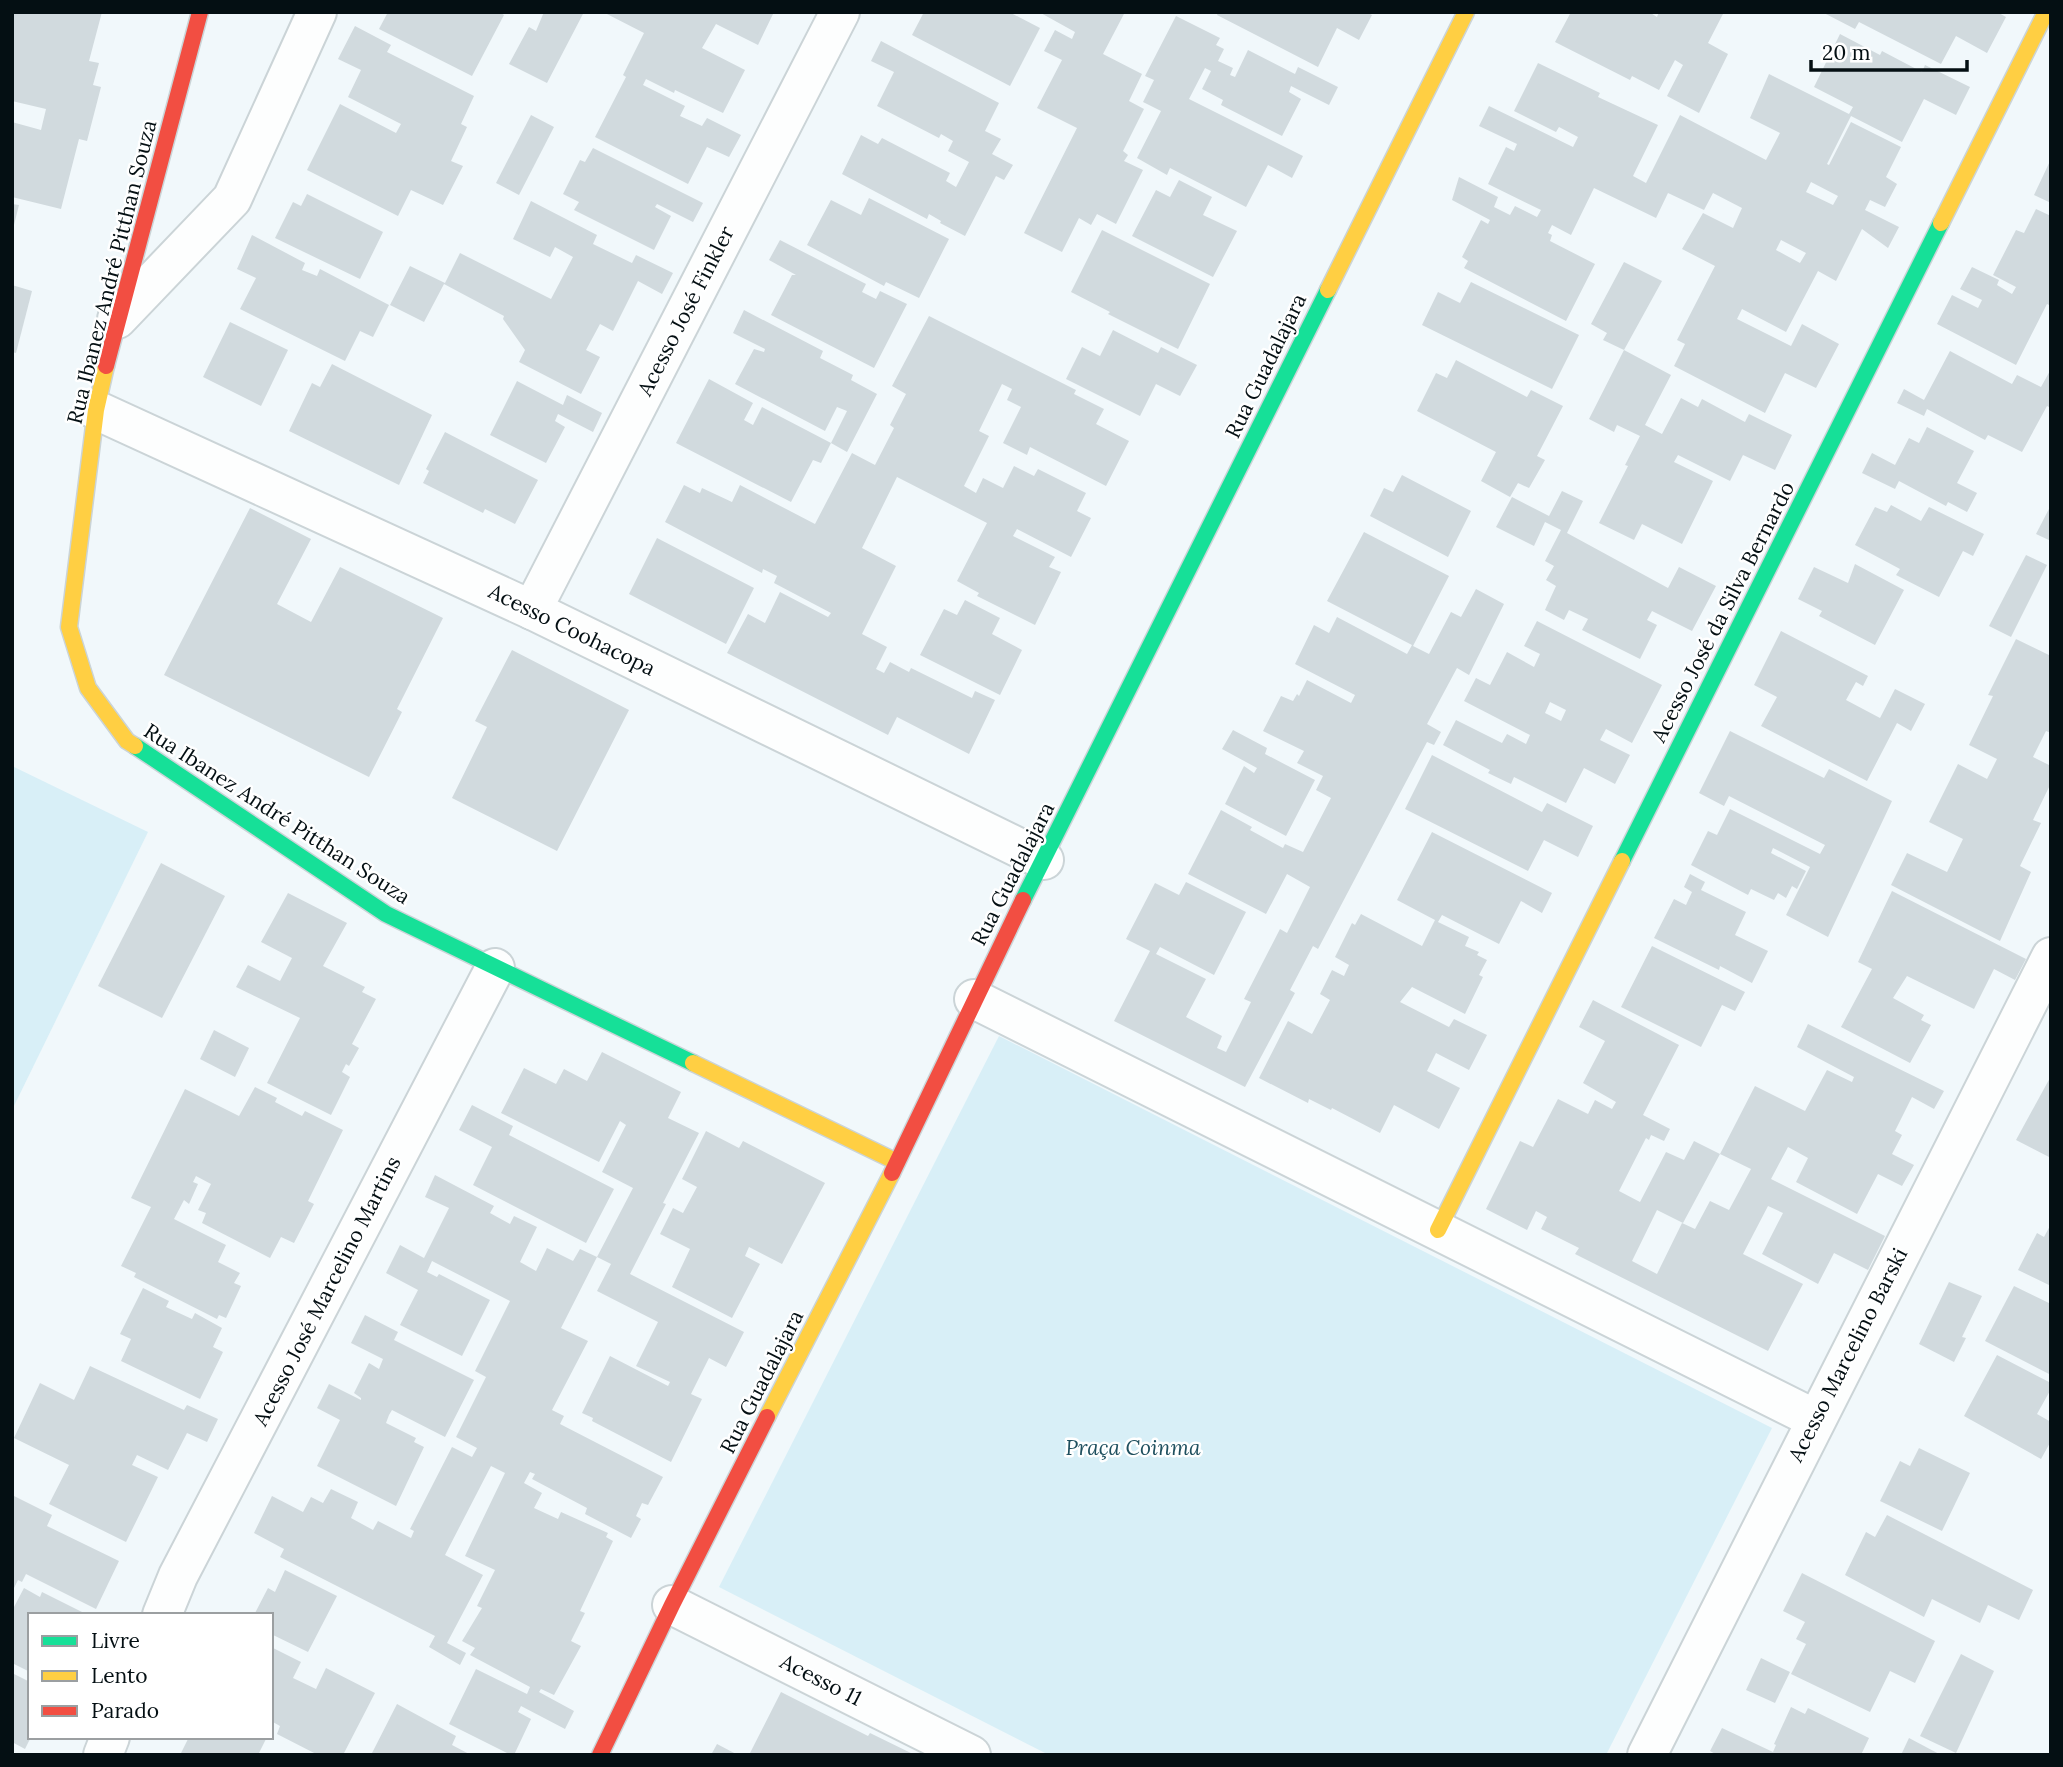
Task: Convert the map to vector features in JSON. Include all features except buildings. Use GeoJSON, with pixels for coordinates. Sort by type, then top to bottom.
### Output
{"type":"FeatureCollection","features":[{"type":"Feature","properties":{"kind":"street","name":"Rua Ibanez André Pitthan Souza"},"geometry":{"type":"LineString","coordinates":[[200,12],[117,319],[96,410],[69,627],[88,688],[127,741],[386,914],[897,1162]]}},
{"type":"Feature","properties":{"kind":"street"},"geometry":{"type":"LineString","coordinates":[[117,319],[232,199],[317,12]]}},
{"type":"Feature","properties":{"kind":"street","name":"Acesso José Finkler"},"geometry":{"type":"LineString","coordinates":[[533,610],[840,12]]}},
{"type":"Feature","properties":{"kind":"street","name":"Rua Guadalajara"},"geometry":{"type":"LineString","coordinates":[[600,1755],[672,1605],[897,1162],[974,999],[1466,12]]}},
{"type":"Feature","properties":{"kind":"street","name":"Acesso José da Silva Bernardo"},"geometry":{"type":"LineString","coordinates":[[1438,1230],[2046,12]]}},
{"type":"Feature","properties":{"kind":"street","name":"Acesso Coohacopa"},"geometry":{"type":"LineString","coordinates":[[96,410],[533,610],[1044,860]]}},
{"type":"Feature","properties":{"kind":"street","name":"Acesso Marcelino Barski"},"geometry":{"type":"LineString","coordinates":[[1647,1755],[2051,957]]}},
{"type":"Feature","properties":{"kind":"street","name":"Acesso José Marcelino Martins"},"geometry":{"type":"LineString","coordinates":[[163,1613],[178,1576],[495,968]]}},
{"type":"Feature","properties":{"kind":"street"},"geometry":{"type":"LineString","coordinates":[[974,999],[1815,1419]]}},
{"type":"Feature","properties":{"kind":"street","name":"Acesso 11"},"geometry":{"type":"LineString","coordinates":[[672,1605],[971,1755]]}},
{"type":"Feature","properties":{"kind":"green space"},"geometry":{"type":"Polygon","coordinates":[[[12,766],[148,832],[12,1110],[12,766]]]}},
{"type":"Feature","properties":{"kind":"green space","name":"Praça Coinma"},"geometry":{"type":"Polygon","coordinates":[[[999,1036],[1772,1428],[1606,1755],[1049,1755],[719,1587],[999,1036]]]}},
{"type":"Feature","properties":{"kind":"traffic: fast"},"geometry":{"type":"LineString","coordinates":[[1622,861],[1941,223]]}},
{"type":"Feature","properties":{"kind":"traffic: fast"},"geometry":{"type":"LineString","coordinates":[[1023,900],[1328,290]]}},
{"type":"Feature","properties":{"kind":"traffic: fast"},"geometry":{"type":"LineString","coordinates":[[135,746],[386,914],[693,1063]]}},
{"type":"Feature","properties":{"kind":"traffic: slow"},"geometry":{"type":"LineString","coordinates":[[1328,290],[1466,12]]}},
{"type":"Feature","properties":{"kind":"traffic: slow"},"geometry":{"type":"LineString","coordinates":[[1941,223],[2046,12]]}},
{"type":"Feature","properties":{"kind":"traffic: slow"},"geometry":{"type":"LineString","coordinates":[[106,366],[96,410],[69,627],[88,688],[127,741],[135,746]]}},
{"type":"Feature","properties":{"kind":"traffic: slow"},"geometry":{"type":"LineString","coordinates":[[1438,1230],[1622,861]]}},
{"type":"Feature","properties":{"kind":"traffic: slow"},"geometry":{"type":"LineString","coordinates":[[693,1063],[897,1162]]}},
{"type":"Feature","properties":{"kind":"traffic: slow"},"geometry":{"type":"LineString","coordinates":[[767,1417],[892,1173]]}},
{"type":"Feature","properties":{"kind":"traffic: jam"},"geometry":{"type":"LineString","coordinates":[[106,366],[200,12]]}},
{"type":"Feature","properties":{"kind":"traffic: jam"},"geometry":{"type":"LineString","coordinates":[[892,1173],[1023,900]]}},
{"type":"Feature","properties":{"kind":"traffic: jam"},"geometry":{"type":"LineString","coordinates":[[600,1755],[767,1417]]}}]}
